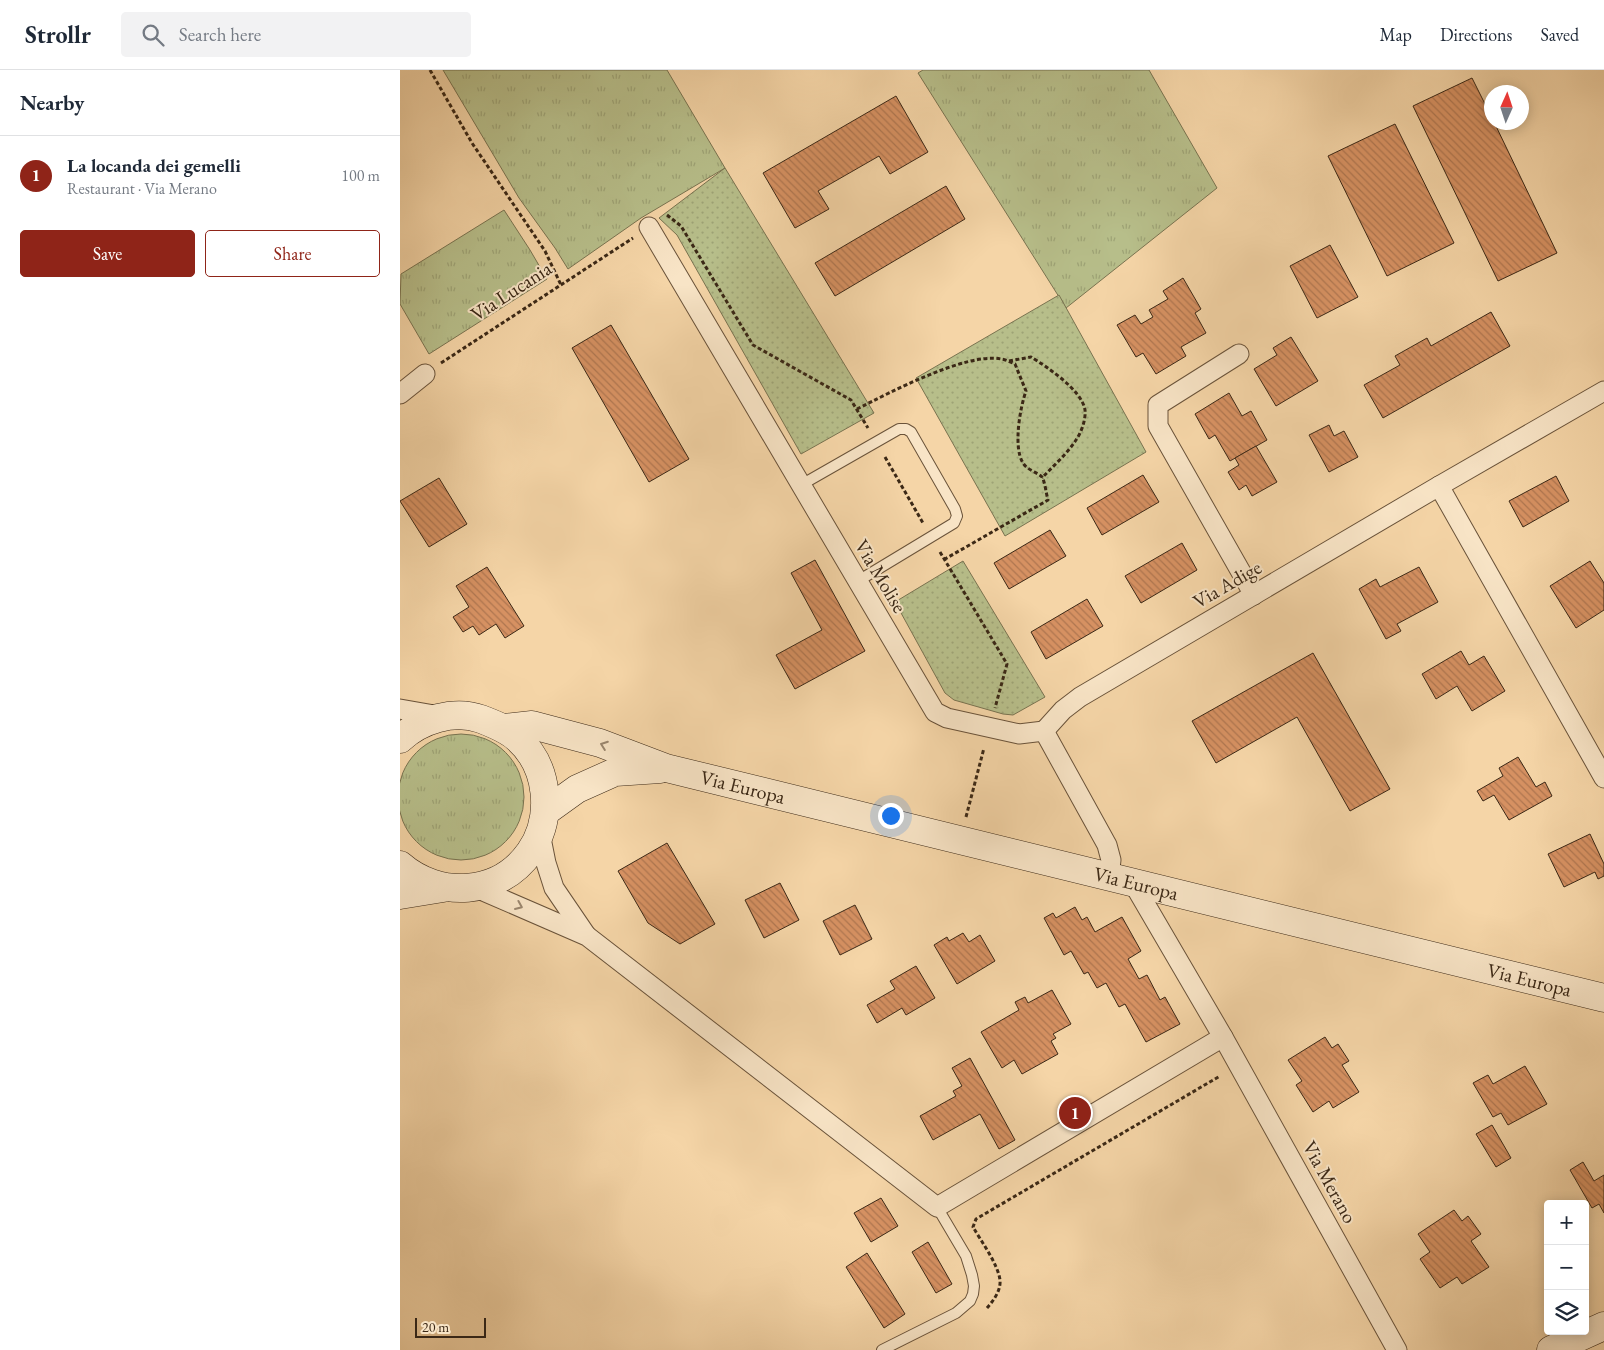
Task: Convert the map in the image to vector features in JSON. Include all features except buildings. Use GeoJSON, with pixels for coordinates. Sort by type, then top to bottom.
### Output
{"type":"FeatureCollection","features":[{"type":"Feature","properties":{"kind":"street","name":"Via Molise"},"geometry":{"type":"LineString","coordinates":[[649,227],[935,712],[947,718],[1019,734],[1044,730]]}},
{"type":"Feature","properties":{"kind":"street"},"geometry":{"type":"LineString","coordinates":[[1240,354],[1158,405],[1158,426],[1254,595]]}},
{"type":"Feature","properties":{"kind":"street"},"geometry":{"type":"LineString","coordinates":[[400,394],[425,374]]}},
{"type":"Feature","properties":{"kind":"street","name":"Via Adige"},"geometry":{"type":"LineString","coordinates":[[1044,730],[1063,710],[1080,697],[1604,390]]}},
{"type":"Feature","properties":{"kind":"street"},"geometry":{"type":"LineString","coordinates":[[1439,486],[1604,778]]}},
{"type":"Feature","properties":{"kind":"street"},"geometry":{"type":"LineString","coordinates":[[400,709],[444,717]]}},
{"type":"Feature","properties":{"kind":"street"},"geometry":{"type":"LineString","coordinates":[[400,739],[424,723],[444,717],[461,716],[478,718],[503,728],[518,738],[530,752],[538,767],[545,789],[543,822],[546,863],[554,888],[587,936]]}},
{"type":"Feature","properties":{"kind":"street","name":"Via Europa"},"geometry":{"type":"LineString","coordinates":[[503,728],[532,725],[600,743],[666,768],[1604,998]]}},
{"type":"Feature","properties":{"kind":"street"},"geometry":{"type":"LineString","coordinates":[[1044,730],[1107,845],[1110,860],[1121,880]]}},
{"type":"Feature","properties":{"kind":"street","name":"Via Europa"},"geometry":{"type":"LineString","coordinates":[[543,822],[577,789],[615,772],[666,768]]}},
{"type":"Feature","properties":{"kind":"street"},"geometry":{"type":"LineString","coordinates":[[400,895],[444,888],[474,888],[496,881],[515,868],[530,852],[543,822]]}},
{"type":"Feature","properties":{"kind":"street"},"geometry":{"type":"LineString","coordinates":[[400,865],[409,873],[426,882],[444,888]]}},
{"type":"Feature","properties":{"kind":"street","name":"Via Merano"},"geometry":{"type":"LineString","coordinates":[[1121,880],[1222,1037],[1397,1350]]}},
{"type":"Feature","properties":{"kind":"street"},"geometry":{"type":"LineString","coordinates":[[474,888],[587,936],[937,1207],[1222,1037]]}},
{"type":"Feature","properties":{"kind":"street"},"geometry":{"type":"LineString","coordinates":[[1550,1350],[1604,1326]]}},
{"type":"Feature","properties":{"kind":"lane"},"geometry":{"type":"LineString","coordinates":[[801,485],[898,429],[906,429],[911,432],[955,509],[957,516],[954,523],[858,581]]}},
{"type":"Feature","properties":{"kind":"lane"},"geometry":{"type":"LineString","coordinates":[[882,1350],[956,1313],[970,1301],[973,1294],[972,1275],[966,1256],[937,1207]]}},
{"type":"Feature","properties":{"kind":"path"},"geometry":{"type":"LineString","coordinates":[[430,70],[472,143],[545,251],[561,285]]}},
{"type":"Feature","properties":{"kind":"path","name":"Via Lucania"},"geometry":{"type":"LineString","coordinates":[[425,374],[649,227],[665,213],[681,226],[752,345],[851,400],[857,409]]}},
{"type":"Feature","properties":{"kind":"path"},"geometry":{"type":"LineString","coordinates":[[1009,362],[1030,357],[1050,369],[1076,392],[1085,410],[1082,427],[1076,440],[1042,478]]}},
{"type":"Feature","properties":{"kind":"path"},"geometry":{"type":"LineString","coordinates":[[945,559],[1048,500],[1042,478],[1023,464],[1019,452],[1018,428],[1021,407],[1026,391],[1015,364],[1000,358],[972,360],[946,368],[857,409],[931,536],[1007,664],[966,818]]}},
{"type":"Feature","properties":{"kind":"path"},"geometry":{"type":"LineString","coordinates":[[986,1310],[998,1292],[1000,1281],[997,1269],[973,1227],[976,1219],[1238,1065]]}},
{"type":"Feature","properties":{"kind":"green space"},"geometry":{"type":"Polygon","coordinates":[[[443,70],[667,70],[725,168],[641,218],[568,269],[519,198],[443,70]]]}},
{"type":"Feature","properties":{"kind":"green space"},"geometry":{"type":"Polygon","coordinates":[[[923,70],[1149,70],[1217,188],[1066,308],[918,73],[923,70]]]}},
{"type":"Feature","properties":{"kind":"green space"},"geometry":{"type":"Polygon","coordinates":[[[725,168],[874,413],[801,454],[677,235],[659,218],[725,168]]]}},
{"type":"Feature","properties":{"kind":"green space"},"geometry":{"type":"Polygon","coordinates":[[[504,210],[547,279],[429,354],[400,304],[401,274],[504,210]]]}},
{"type":"Feature","properties":{"kind":"green space"},"geometry":{"type":"Polygon","coordinates":[[[1059,295],[1146,452],[1005,536],[916,378],[1059,295]]]}},
{"type":"Feature","properties":{"kind":"green space"},"geometry":{"type":"Polygon","coordinates":[[[963,561],[1045,697],[1013,715],[954,700],[945,693],[895,602],[963,561]]]}},
{"type":"Feature","properties":{"kind":"green space"},"geometry":{"type":"Polygon","coordinates":[[[461,734],[485,739],[505,753],[519,773],[524,797],[519,821],[505,841],[485,855],[461,860],[437,855],[417,841],[403,821],[398,797],[403,773],[417,753],[437,739],[461,734]]]}},
{"type":"Feature","properties":{"kind":"place","name":"La locanda dei gemelli"},"geometry":{"type":"Point","coordinates":[1075,1113]}}]}
